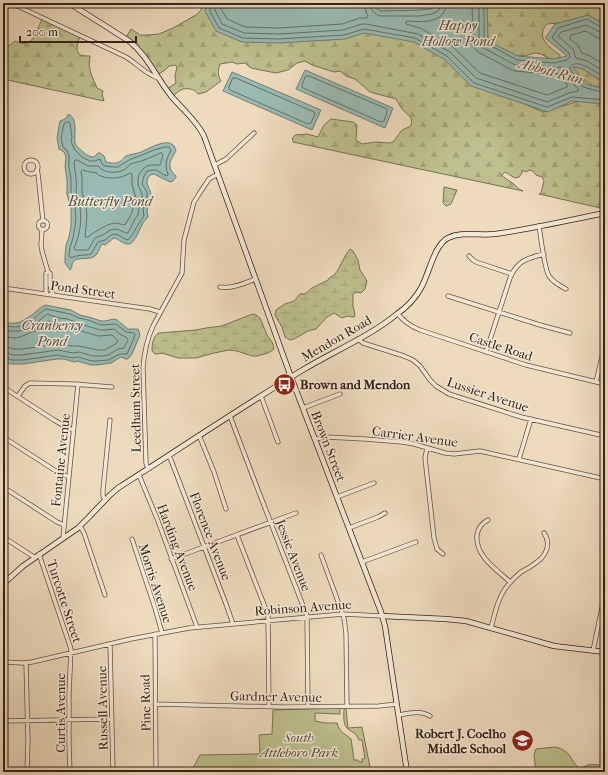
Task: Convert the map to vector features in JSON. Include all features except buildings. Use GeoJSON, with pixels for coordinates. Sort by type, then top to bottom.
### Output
{"type":"FeatureCollection","features":[{"type":"Feature","properties":{"kind":"street"},"geometry":{"type":"LineString","coordinates":[[12,3],[17,4],[126,57],[152,76],[159,78]]}},
{"type":"Feature","properties":{"kind":"street","name":"Brown Street"},"geometry":{"type":"LineString","coordinates":[[69,3],[133,44],[145,57],[173,98],[202,133],[215,165],[291,377],[382,616],[407,772]]}},
{"type":"Feature","properties":{"kind":"street"},"geometry":{"type":"LineString","coordinates":[[215,165],[226,159],[254,133]]}},
{"type":"Feature","properties":{"kind":"street"},"geometry":{"type":"LineString","coordinates":[[37,170],[43,221],[47,226],[42,230]]}},
{"type":"Feature","properties":{"kind":"street","name":"Leedham Street"},"geometry":{"type":"LineString","coordinates":[[148,469],[146,463],[143,368],[145,354],[151,330],[182,274],[184,240],[194,202],[206,182],[218,174]]}},
{"type":"Feature","properties":{"kind":"street","name":"Mendon Road"},"geometry":{"type":"LineString","coordinates":[[3,584],[20,568],[80,526],[115,490],[291,377],[358,339],[398,314],[408,306],[418,294],[437,248],[444,240],[456,235],[490,235],[605,213]]}},
{"type":"Feature","properties":{"kind":"street"},"geometry":{"type":"LineString","coordinates":[[43,221],[38,225],[42,230],[42,251],[48,272],[50,274],[50,285],[53,295]]}},
{"type":"Feature","properties":{"kind":"street"},"geometry":{"type":"LineString","coordinates":[[539,226],[548,274],[558,284],[566,289]]}},
{"type":"Feature","properties":{"kind":"street"},"geometry":{"type":"LineString","coordinates":[[486,352],[512,274],[516,267],[526,259],[544,254]]}},
{"type":"Feature","properties":{"kind":"street"},"geometry":{"type":"LineString","coordinates":[[468,256],[476,262],[512,274]]}},
{"type":"Feature","properties":{"kind":"street"},"geometry":{"type":"LineString","coordinates":[[46,294],[46,273],[48,272]]}},
{"type":"Feature","properties":{"kind":"street"},"geometry":{"type":"LineString","coordinates":[[220,286],[228,288],[256,279]]}},
{"type":"Feature","properties":{"kind":"street","name":"Pond Street"},"geometry":{"type":"LineString","coordinates":[[3,288],[150,309],[160,312]]}},
{"type":"Feature","properties":{"kind":"street"},"geometry":{"type":"LineString","coordinates":[[448,296],[570,333]]}},
{"type":"Feature","properties":{"kind":"street","name":"Castle Road"},"geometry":{"type":"LineString","coordinates":[[398,314],[411,327],[533,367],[605,384]]}},
{"type":"Feature","properties":{"kind":"street","name":"Lussier Avenue"},"geometry":{"type":"LineString","coordinates":[[358,339],[363,343],[413,360],[420,366],[432,383],[444,392],[512,414],[605,436]]}},
{"type":"Feature","properties":{"kind":"street"},"geometry":{"type":"LineString","coordinates":[[596,382],[605,344]]}},
{"type":"Feature","properties":{"kind":"street"},"geometry":{"type":"LineString","coordinates":[[18,396],[25,386],[29,384],[78,384],[112,387]]}},
{"type":"Feature","properties":{"kind":"street","name":"Fontaine Avenue"},"geometry":{"type":"LineString","coordinates":[[63,538],[78,384]]}},
{"type":"Feature","properties":{"kind":"street"},"geometry":{"type":"LineString","coordinates":[[3,387],[73,430]]}},
{"type":"Feature","properties":{"kind":"street"},"geometry":{"type":"LineString","coordinates":[[303,408],[340,394]]}},
{"type":"Feature","properties":{"kind":"street"},"geometry":{"type":"LineString","coordinates":[[261,396],[278,442]]}},
{"type":"Feature","properties":{"kind":"street","name":"Jessie Avenue"},"geometry":{"type":"LineString","coordinates":[[230,416],[307,616],[308,707]]}},
{"type":"Feature","properties":{"kind":"street"},"geometry":{"type":"LineString","coordinates":[[519,459],[531,419]]}},
{"type":"Feature","properties":{"kind":"street"},"geometry":{"type":"LineString","coordinates":[[105,500],[103,492],[110,420]]}},
{"type":"Feature","properties":{"kind":"street"},"geometry":{"type":"LineString","coordinates":[[199,435],[214,472],[226,509]]}},
{"type":"Feature","properties":{"kind":"street"},"geometry":{"type":"LineString","coordinates":[[3,437],[59,473],[69,477]]}},
{"type":"Feature","properties":{"kind":"street","name":"Carrier Avenue"},"geometry":{"type":"LineString","coordinates":[[315,439],[326,437],[408,443],[454,454],[480,451],[605,479]]}},
{"type":"Feature","properties":{"kind":"street"},"geometry":{"type":"LineString","coordinates":[[426,448],[425,458],[434,538],[437,549],[443,554]]}},
{"type":"Feature","properties":{"kind":"street","name":"Florence Avenue"},"geometry":{"type":"LineString","coordinates":[[169,456],[233,624]]}},
{"type":"Feature","properties":{"kind":"street","name":"Harding Avenue"},"geometry":{"type":"LineString","coordinates":[[139,475],[158,521],[197,627]]}},
{"type":"Feature","properties":{"kind":"street"},"geometry":{"type":"LineString","coordinates":[[337,497],[374,483]]}},
{"type":"Feature","properties":{"kind":"street"},"geometry":{"type":"LineString","coordinates":[[3,487],[64,525]]}},
{"type":"Feature","properties":{"kind":"street"},"geometry":{"type":"LineString","coordinates":[[349,528],[385,513]]}},
{"type":"Feature","properties":{"kind":"street"},"geometry":{"type":"LineString","coordinates":[[171,558],[296,514]]}},
{"type":"Feature","properties":{"kind":"street"},"geometry":{"type":"LineString","coordinates":[[488,520],[478,531],[477,539],[480,551],[488,562],[510,582]]}},
{"type":"Feature","properties":{"kind":"street"},"geometry":{"type":"LineString","coordinates":[[80,526],[84,533],[105,595]]}},
{"type":"Feature","properties":{"kind":"street"},"geometry":{"type":"LineString","coordinates":[[491,628],[501,597],[510,582],[520,573],[537,563],[546,552],[548,544],[544,532]]}},
{"type":"Feature","properties":{"kind":"street"},"geometry":{"type":"LineString","coordinates":[[237,535],[269,620],[269,707]]}},
{"type":"Feature","properties":{"kind":"street"},"geometry":{"type":"LineString","coordinates":[[3,537],[37,556]]}},
{"type":"Feature","properties":{"kind":"street","name":"Morris Avenue"},"geometry":{"type":"LineString","coordinates":[[132,539],[162,633]]}},
{"type":"Feature","properties":{"kind":"street"},"geometry":{"type":"LineString","coordinates":[[362,562],[416,542]]}},
{"type":"Feature","properties":{"kind":"street"},"geometry":{"type":"LineString","coordinates":[[321,555],[344,618],[346,634],[347,706]]}},
{"type":"Feature","properties":{"kind":"street","name":"Turcotte Street"},"geometry":{"type":"LineString","coordinates":[[37,556],[71,649],[70,653]]}},
{"type":"Feature","properties":{"kind":"street"},"geometry":{"type":"LineString","coordinates":[[593,650],[605,593]]}},
{"type":"Feature","properties":{"kind":"street","name":"Robinson Avenue"},"geometry":{"type":"LineString","coordinates":[[3,662],[26,663],[155,634],[197,627],[307,616],[343,614],[466,621],[548,644],[605,652]]}},
{"type":"Feature","properties":{"kind":"street","name":"Pine Road"},"geometry":{"type":"LineString","coordinates":[[155,634],[156,772]]}},
{"type":"Feature","properties":{"kind":"street","name":"Russell Avenue"},"geometry":{"type":"LineString","coordinates":[[110,644],[113,772]]}},
{"type":"Feature","properties":{"kind":"street","name":"Curtis Avenue"},"geometry":{"type":"LineString","coordinates":[[70,653],[70,772]]}},
{"type":"Feature","properties":{"kind":"street"},"geometry":{"type":"LineString","coordinates":[[26,663],[28,721],[27,772]]}},
{"type":"Feature","properties":{"kind":"street","name":"Gardner Avenue"},"geometry":{"type":"LineString","coordinates":[[155,704],[308,707],[379,706],[397,704]]}},
{"type":"Feature","properties":{"kind":"street"},"geometry":{"type":"LineString","coordinates":[[399,715],[420,712],[430,716]]}},
{"type":"Feature","properties":{"kind":"street"},"geometry":{"type":"LineString","coordinates":[[3,721],[112,719]]}},
{"type":"Feature","properties":{"kind":"green space"},"geometry":{"type":"Polygon","coordinates":[[[203,3],[207,3],[315,39],[330,40],[358,31],[404,37],[445,56],[453,68],[461,74],[543,112],[579,101],[605,101],[605,209],[539,194],[541,193],[544,181],[542,177],[529,170],[526,172],[522,170],[519,177],[515,178],[505,172],[502,175],[523,191],[293,142],[292,139],[295,135],[307,134],[318,137],[324,125],[331,119],[353,122],[357,125],[356,140],[362,144],[393,142],[402,130],[411,126],[410,117],[402,109],[396,99],[370,92],[355,79],[346,76],[340,71],[334,72],[312,65],[305,61],[297,63],[288,70],[276,73],[251,68],[245,63],[237,64],[232,62],[220,64],[218,72],[221,81],[206,92],[198,94],[193,90],[185,89],[180,90],[172,97],[167,89],[176,83],[175,76],[177,67],[175,65],[169,66],[157,75],[136,49],[132,48],[133,46],[125,39],[131,29],[140,35],[148,35],[159,34],[173,28],[196,15],[201,10],[203,3]]]}},
{"type":"Feature","properties":{"kind":"green space"},"geometry":{"type":"Polygon","coordinates":[[[485,3],[605,3],[605,24],[600,21],[590,20],[547,24],[542,33],[543,37],[548,45],[560,55],[560,58],[558,60],[550,59],[541,54],[535,53],[517,56],[489,47],[483,27],[485,3]]]}},
{"type":"Feature","properties":{"kind":"green space"},"geometry":{"type":"Polygon","coordinates":[[[42,19],[80,37],[77,50],[81,55],[90,56],[89,65],[91,74],[97,88],[103,91],[102,94],[104,101],[3,79],[3,50],[15,41],[26,43],[30,41],[36,34],[42,19]]]}},
{"type":"Feature","properties":{"kind":"green space"},"geometry":{"type":"Polygon","coordinates":[[[570,61],[585,69],[599,80],[605,82],[605,89],[594,86],[586,81],[570,67],[570,61]]]}},
{"type":"Feature","properties":{"kind":"green space"},"geometry":{"type":"Polygon","coordinates":[[[444,187],[457,190],[451,204],[446,206],[443,203],[444,187]]]}},
{"type":"Feature","properties":{"kind":"green space"},"geometry":{"type":"Polygon","coordinates":[[[350,249],[353,251],[358,260],[360,270],[367,281],[365,289],[361,293],[357,292],[353,294],[354,317],[348,316],[342,318],[334,313],[327,317],[316,329],[308,331],[294,339],[290,340],[285,337],[282,327],[275,315],[276,310],[285,304],[294,301],[300,294],[305,294],[312,288],[328,280],[335,274],[350,249]]]}},
{"type":"Feature","properties":{"kind":"green space"},"geometry":{"type":"Polygon","coordinates":[[[253,314],[260,318],[267,335],[272,342],[274,348],[268,353],[252,356],[229,350],[196,358],[178,358],[162,353],[155,354],[152,351],[154,338],[159,333],[222,326],[253,314]]]}},
{"type":"Feature","properties":{"kind":"green space","name":"South Attleboro Park"},"geometry":{"type":"Polygon","coordinates":[[[339,708],[340,714],[315,713],[315,721],[337,723],[341,731],[351,739],[354,760],[362,762],[362,759],[365,758],[362,740],[359,740],[356,734],[348,729],[345,725],[344,708],[346,708],[348,728],[362,727],[371,772],[191,772],[200,755],[260,754],[259,735],[272,734],[273,710],[339,708]]]}},
{"type":"Feature","properties":{"kind":"green space"},"geometry":{"type":"Polygon","coordinates":[[[555,747],[567,753],[579,768],[588,765],[601,765],[605,766],[605,772],[536,772],[534,755],[536,749],[555,747]]]}},
{"type":"Feature","properties":{"kind":"water","name":"Happy Hollow Pond"},"geometry":{"type":"Polygon","coordinates":[[[206,3],[379,3],[380,7],[419,7],[444,3],[487,3],[488,41],[518,56],[554,59],[567,56],[545,38],[555,24],[588,15],[605,25],[605,83],[583,69],[573,67],[586,84],[605,89],[605,104],[572,101],[548,112],[471,86],[444,59],[414,42],[364,33],[345,39],[279,43],[242,42],[216,31],[205,11],[206,3]]]}},
{"type":"Feature","properties":{"kind":"water"},"geometry":{"type":"Polygon","coordinates":[[[305,70],[393,108],[385,128],[296,89],[305,70]]]}},
{"type":"Feature","properties":{"kind":"water"},"geometry":{"type":"Polygon","coordinates":[[[232,72],[321,110],[312,130],[223,91],[232,72]]]}},
{"type":"Feature","properties":{"kind":"water","name":"Butterfly Pond"},"geometry":{"type":"Polygon","coordinates":[[[69,114],[75,123],[75,143],[77,146],[84,153],[90,156],[94,157],[100,153],[104,156],[106,162],[117,163],[126,156],[139,153],[155,145],[166,143],[171,143],[176,151],[170,164],[171,170],[176,176],[173,181],[170,182],[154,174],[150,175],[148,178],[147,183],[151,197],[147,211],[148,217],[133,241],[127,244],[114,238],[105,245],[101,245],[95,256],[75,260],[72,263],[70,270],[65,263],[66,245],[71,226],[71,209],[67,194],[65,167],[66,157],[64,152],[59,149],[57,138],[60,121],[65,119],[69,114]]]}},
{"type":"Feature","properties":{"kind":"water","name":"Cranberry Pond"},"geometry":{"type":"Polygon","coordinates":[[[45,305],[71,310],[80,315],[101,321],[114,319],[128,329],[138,329],[140,335],[132,354],[128,359],[121,357],[111,363],[97,365],[64,359],[23,364],[11,364],[3,361],[3,323],[20,322],[45,305]]]}},
{"type":"Feature","properties":{"kind":"place","name":"Brown and Mendon"},"geometry":{"type":"Point","coordinates":[284,384]}},
{"type":"Feature","properties":{"kind":"place","name":"Robert J. Coelho Middle School"},"geometry":{"type":"Point","coordinates":[522,740]}},
{"type":"Feature","properties":{"kind":"water label","name":"Abbott Run"},"geometry":{"type":"Point","coordinates":[551,71]}}]}
